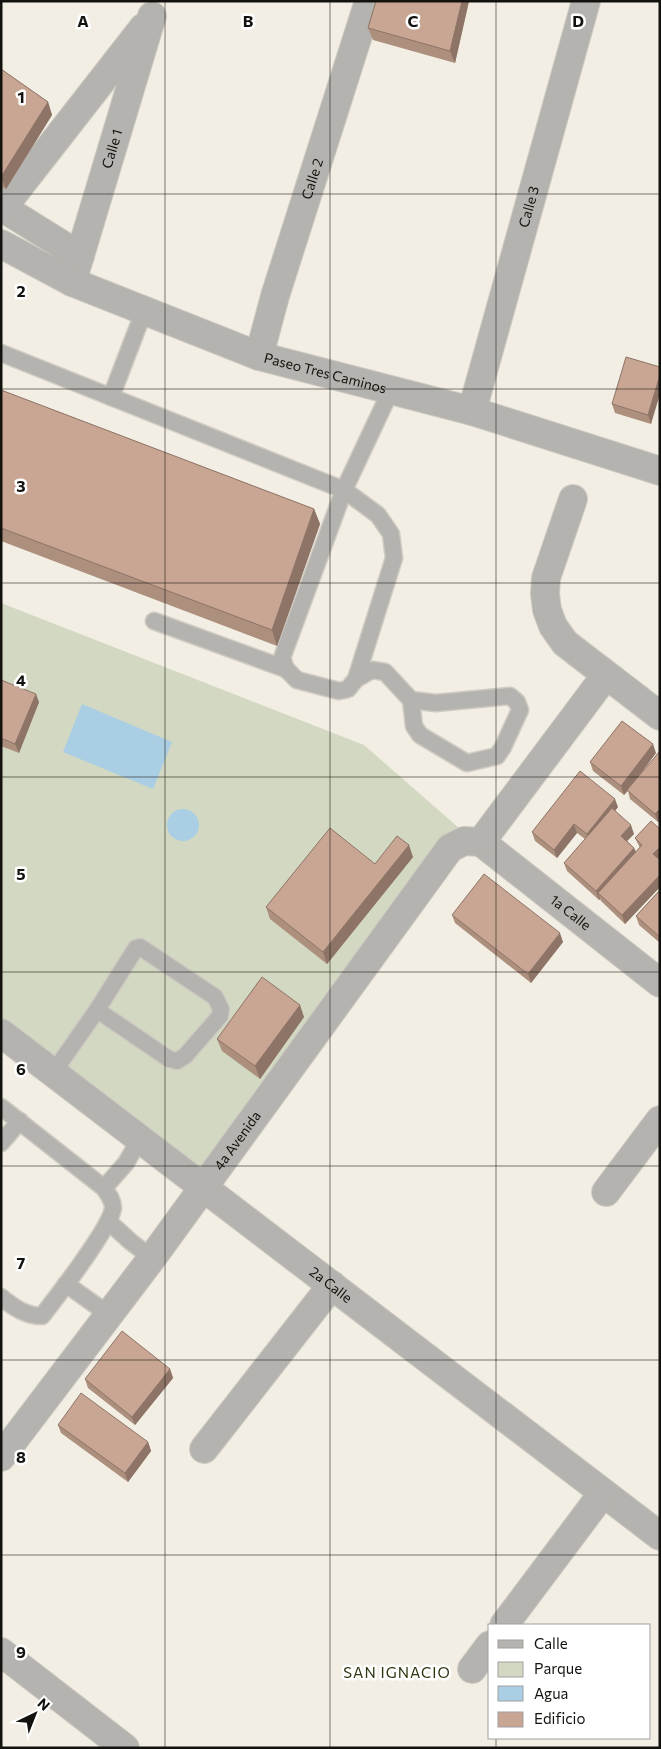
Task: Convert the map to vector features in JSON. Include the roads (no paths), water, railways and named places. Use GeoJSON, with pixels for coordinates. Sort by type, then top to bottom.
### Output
{"type":"FeatureCollection","features":[{"type":"Feature","properties":{"kind":"street","name":"Calle 2"},"geometry":{"type":"LineString","coordinates":[[259,356],[275,296],[369,1]]}},
{"type":"Feature","properties":{"kind":"street","name":"Calle 3"},"geometry":{"type":"LineString","coordinates":[[472,411],[586,1]]}},
{"type":"Feature","properties":{"kind":"street","name":"Calle 1"},"geometry":{"type":"LineString","coordinates":[[2,209],[158,9]]}},
{"type":"Feature","properties":{"kind":"street","name":"Calle 1"},"geometry":{"type":"LineString","coordinates":[[72,282],[158,9]]}},
{"type":"Feature","properties":{"kind":"street"},"geometry":{"type":"LineString","coordinates":[[2,209],[80,256]]}},
{"type":"Feature","properties":{"kind":"street","name":"Paseo Tres Caminos"},"geometry":{"type":"LineString","coordinates":[[1,244],[72,282],[259,356],[472,411],[659,466]]}},
{"type":"Feature","properties":{"kind":"street"},"geometry":{"type":"LineString","coordinates":[[573,498],[546,578],[547,610],[553,626],[566,644],[660,716]]}},
{"type":"Feature","properties":{"kind":"street"},"geometry":{"type":"LineString","coordinates":[[481,842],[606,675]]}},
{"type":"Feature","properties":{"kind":"street","name":"4a Avenida"},"geometry":{"type":"LineString","coordinates":[[1,1457],[152,1258],[450,848],[464,841],[481,842]]}},
{"type":"Feature","properties":{"kind":"street","name":"1a Calle"},"geometry":{"type":"LineString","coordinates":[[481,842],[660,983]]}},
{"type":"Feature","properties":{"kind":"street","name":"2a Calle"},"geometry":{"type":"LineString","coordinates":[[1,1034],[204,1186],[660,1536]]}},
{"type":"Feature","properties":{"kind":"street"},"geometry":{"type":"LineString","coordinates":[[606,1192],[660,1120]]}},
{"type":"Feature","properties":{"kind":"street"},"geometry":{"type":"LineString","coordinates":[[204,1449],[332,1285]]}},
{"type":"Feature","properties":{"kind":"street"},"geometry":{"type":"LineString","coordinates":[[505,1624],[604,1493]]}},
{"type":"Feature","properties":{"kind":"street"},"geometry":{"type":"LineString","coordinates":[[472,1669],[488,1648]]}},
{"type":"Feature","properties":{"kind":"street"},"geometry":{"type":"LineString","coordinates":[[1,1652],[125,1748]]}},
{"type":"Feature","properties":{"kind":"lane"},"geometry":{"type":"LineString","coordinates":[[111,397],[144,311]]}},
{"type":"Feature","properties":{"kind":"lane"},"geometry":{"type":"LineString","coordinates":[[1,353],[344,490],[378,514],[391,534],[394,558],[356,679],[348,689],[339,691],[297,680],[286,669],[282,658],[344,490],[391,390]]}},
{"type":"Feature","properties":{"kind":"lane"},"geometry":{"type":"LineString","coordinates":[[154,621],[286,669]]}},
{"type":"Feature","properties":{"kind":"lane"},"geometry":{"type":"LineString","coordinates":[[356,679],[372,670],[385,672],[411,700],[414,726],[420,735],[467,762],[497,756],[503,748],[520,710],[517,702],[510,696],[436,703],[411,700]]}},
{"type":"Feature","properties":{"kind":"lane"},"geometry":{"type":"LineString","coordinates":[[53,1072],[97,1010],[136,948],[140,948],[215,997],[221,1009],[220,1016],[185,1056],[177,1061],[169,1059],[97,1010]]}},
{"type":"Feature","properties":{"kind":"lane"},"geometry":{"type":"LineString","coordinates":[[1,1107],[104,1188],[112,1199],[113,1210],[109,1222],[42,1316],[32,1316],[10,1305],[1,1297]]}},
{"type":"Feature","properties":{"kind":"lane"},"geometry":{"type":"LineString","coordinates":[[1,1143],[20,1121]]}},
{"type":"Feature","properties":{"kind":"lane"},"geometry":{"type":"LineString","coordinates":[[104,1188],[126,1163],[140,1138]]}},
{"type":"Feature","properties":{"kind":"lane"},"geometry":{"type":"LineString","coordinates":[[109,1222],[152,1258]]}},
{"type":"Feature","properties":{"kind":"lane"},"geometry":{"type":"LineString","coordinates":[[66,1284],[108,1314]]}},
{"type":"Feature","properties":{"kind":"water"},"geometry":{"type":"Polygon","coordinates":[[[82,704],[172,742],[153,789],[63,752],[82,704]]]}},
{"type":"Feature","properties":{"kind":"water"},"geometry":{"type":"Polygon","coordinates":[[[183,809],[189,810],[194,814],[198,819],[198,831],[194,836],[189,840],[183,841],[177,840],[172,836],[168,831],[167,825],[168,819],[172,814],[177,810],[183,809]]]}},
{"type":"Feature","properties":{"kind":"district","name":"SAN IGNACIO"},"geometry":{"type":"Point","coordinates":[397,1673]}}]}
